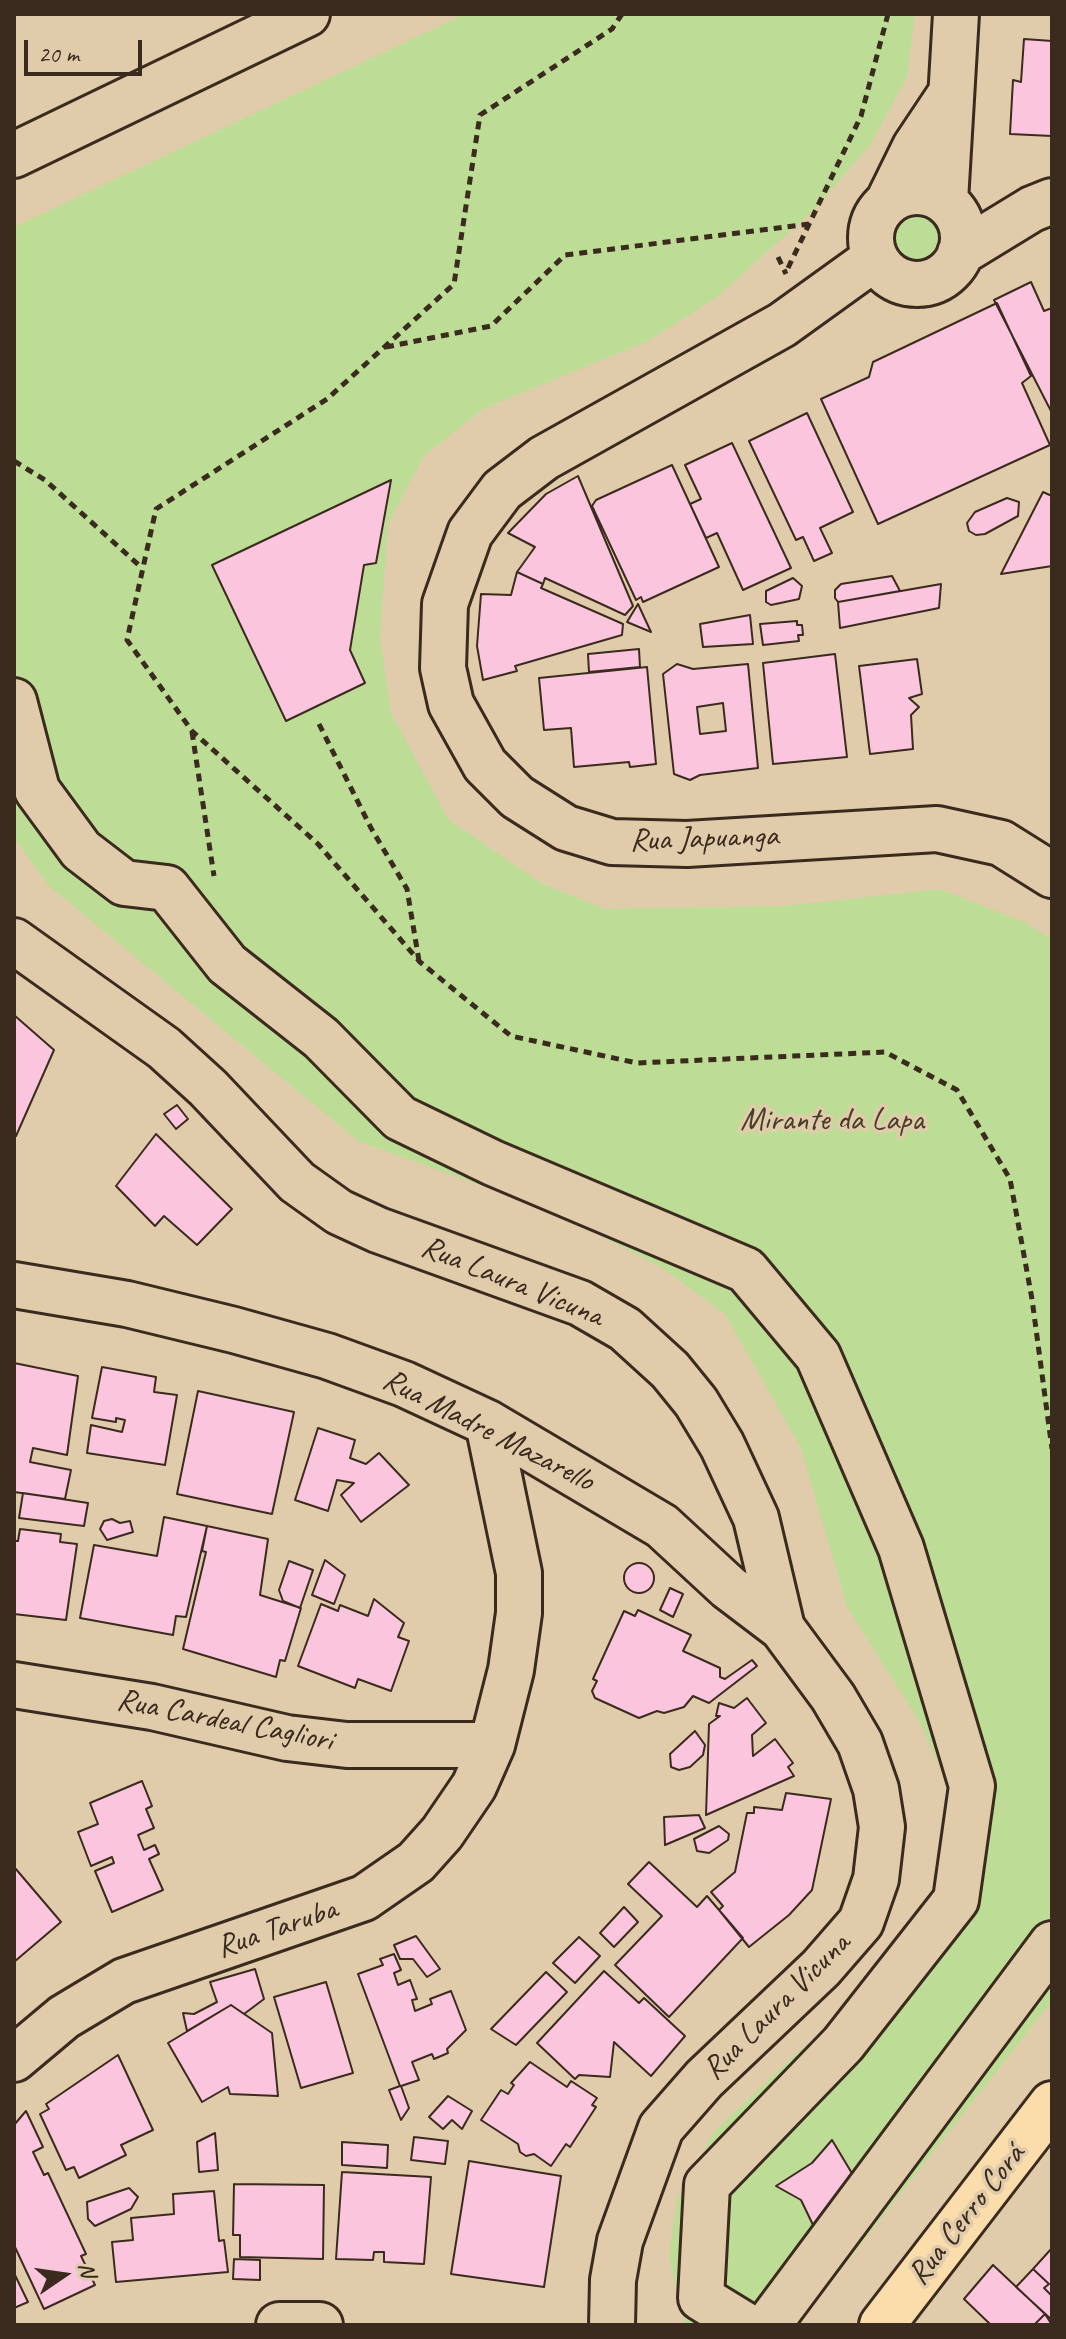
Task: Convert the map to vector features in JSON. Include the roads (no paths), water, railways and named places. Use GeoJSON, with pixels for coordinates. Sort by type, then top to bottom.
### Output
{"type":"FeatureCollection","features":[{"type":"Feature","properties":{"kind":"main road","name":"Rua Cerro Corá"},"geometry":{"type":"LineString","coordinates":[[882,2325],[1052,2104]]}},
{"type":"Feature","properties":{"kind":"street"},"geometry":{"type":"LineString","coordinates":[[14,155],[307,14]]}},
{"type":"Feature","properties":{"kind":"street"},"geometry":{"type":"LineString","coordinates":[[949,96],[915,147],[889,200],[872,226],[870,242],[875,258],[897,280],[912,284],[943,276],[953,222],[949,96],[956,14]]}},
{"type":"Feature","properties":{"kind":"street"},"geometry":{"type":"LineString","coordinates":[[889,200],[903,193],[923,191],[953,222]]}},
{"type":"Feature","properties":{"kind":"street"},"geometry":{"type":"LineString","coordinates":[[953,222],[1042,205]]}},
{"type":"Feature","properties":{"kind":"street","name":"Rua Japuanga"},"geometry":{"type":"LineString","coordinates":[[875,258],[782,325],[544,458],[502,490],[470,533],[445,604],[443,668],[451,704],[485,765],[517,797],[566,828],[612,842],[687,844],[937,829],[1001,843],[1052,875]]}},
{"type":"Feature","properties":{"kind":"street"},"geometry":{"type":"LineString","coordinates":[[14,701],[37,790],[81,850],[124,883],[167,888],[227,964],[321,1038],[400,1118],[493,1163],[746,1270],[818,1356],[901,1548],[972,1786],[956,1900],[843,2044],[707,2185],[701,2298],[745,2325]]}},
{"type":"Feature","properties":{"kind":"street","name":"Rua Laura Vicuna"},"geometry":{"type":"LineString","coordinates":[[14,941],[164,1048],[208,1088],[297,1182],[339,1212],[378,1230],[580,1303],[625,1329],[670,1370],[696,1402],[722,1445],[756,1518],[782,1628],[833,1697],[860,1743],[876,1789],[882,1827],[876,1879],[861,1922],[821,1968],[704,2079],[661,2128],[620,2241],[613,2280],[612,2325]]}},
{"type":"Feature","properties":{"kind":"street","name":"Rua Madre Mazarello"},"geometry":{"type":"LineString","coordinates":[[14,1285],[127,1304],[327,1356],[404,1384],[488,1423],[662,1526],[728,1587],[782,1628]]}},
{"type":"Feature","properties":{"kind":"street"},"geometry":{"type":"LineString","coordinates":[[488,1423],[519,1573],[519,1613],[511,1670],[492,1745]]}},
{"type":"Feature","properties":{"kind":"street","name":"Rua Cardeal Cagliori"},"geometry":{"type":"LineString","coordinates":[[14,1685],[152,1707],[287,1738],[347,1745],[492,1745]]}},
{"type":"Feature","properties":{"kind":"street","name":"Rua Taruba"},"geometry":{"type":"LineString","coordinates":[[14,2059],[64,2017],[124,1981],[364,1898],[416,1862],[442,1833],[474,1786],[492,1745]]}},
{"type":"Feature","properties":{"kind":"street"},"geometry":{"type":"LineString","coordinates":[[768,2325],[1052,1944]]}},
{"type":"Feature","properties":{"kind":"street"},"geometry":{"type":"LineString","coordinates":[[279,2325],[320,2325]]}},
{"type":"Feature","properties":{"kind":"park label","name":"Mirante da Lapa"},"geometry":{"type":"Point","coordinates":[832,1121]}}]}
